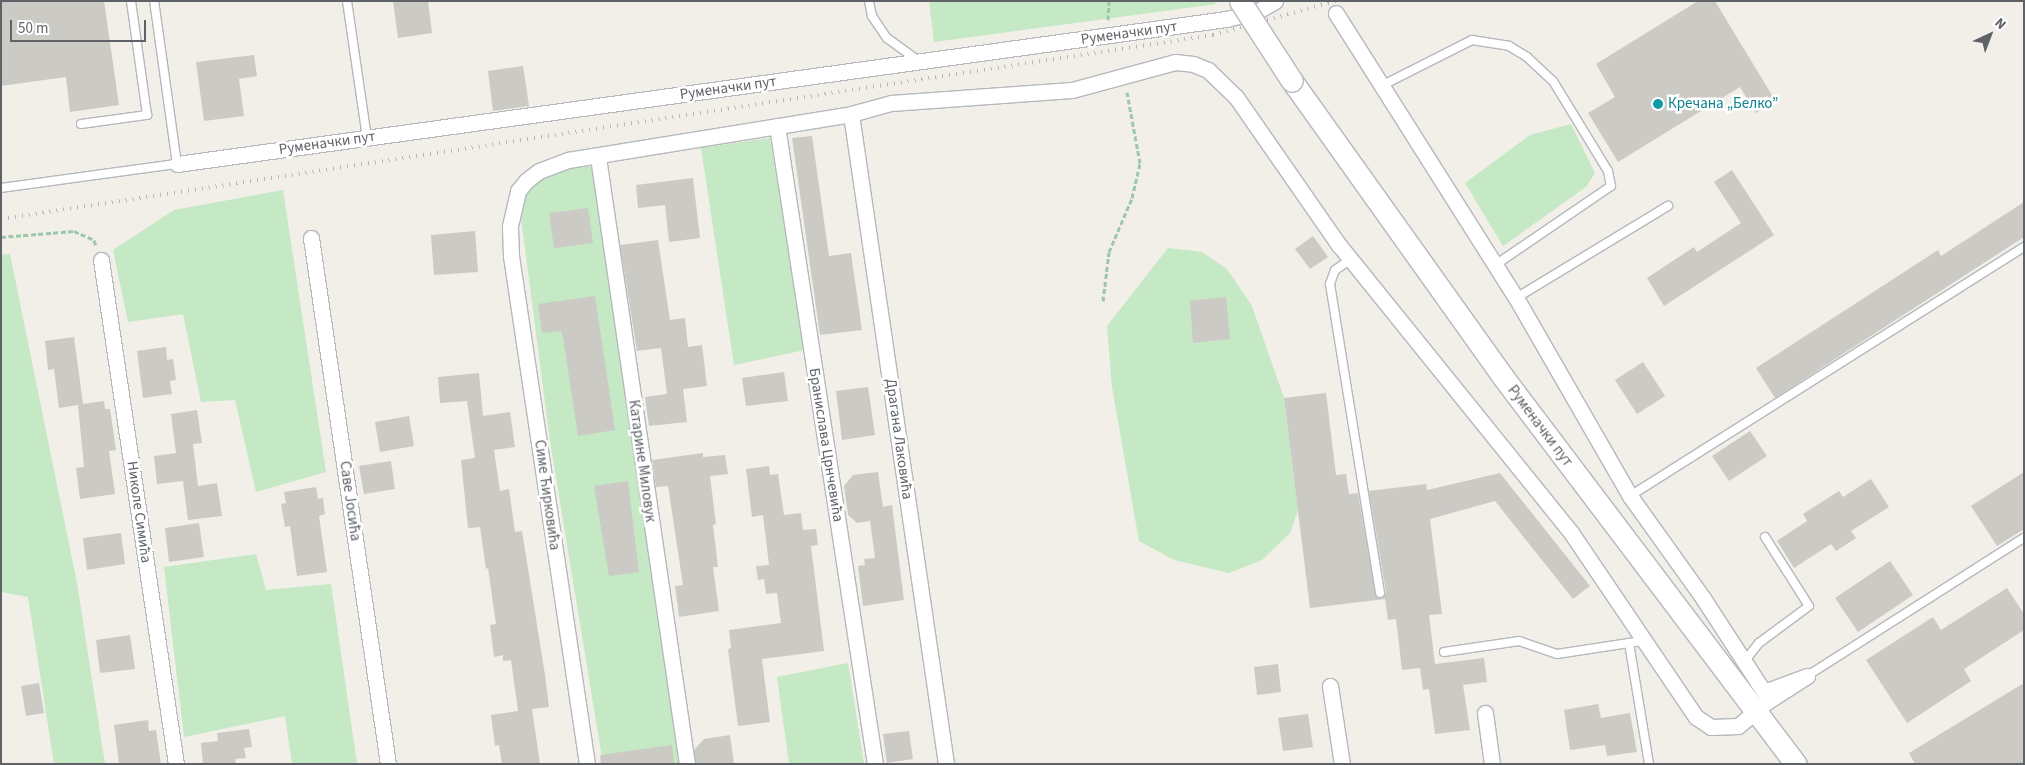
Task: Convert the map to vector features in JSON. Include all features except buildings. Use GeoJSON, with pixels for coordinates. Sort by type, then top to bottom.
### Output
{"type":"FeatureCollection","features":[{"type":"Feature","properties":{"kind":"main road","name":"Руменачки пут"},"geometry":{"type":"LineString","coordinates":[[1240,1],[1292,81],[1492,362],[1796,764]]}},
{"type":"Feature","properties":{"kind":"street","name":"Руменачки пут"},"geometry":{"type":"LineString","coordinates":[[177,164],[1238,18],[1275,1]]}},
{"type":"Feature","properties":{"kind":"street"},"geometry":{"type":"LineString","coordinates":[[1336,13],[1516,298],[1630,496],[1703,598],[1764,692],[1807,676]]}},
{"type":"Feature","properties":{"kind":"street","name":"Симе Ћирковића"},"geometry":{"type":"LineString","coordinates":[[587,764],[513,265],[510,226],[518,191],[526,181],[553,165],[851,114],[891,103],[1072,90],[1175,62],[1201,66],[1216,76],[1236,97],[1351,259],[1572,534],[1609,586],[1635,642],[1690,710],[1703,723],[1712,727],[1732,728],[1758,712],[1765,703],[1807,676]]}},
{"type":"Feature","properties":{"kind":"street","name":"Драгана Лаковића"},"geometry":{"type":"LineString","coordinates":[[851,114],[946,764]]}},
{"type":"Feature","properties":{"kind":"street","name":"Бранислава Црнчевића"},"geometry":{"type":"LineString","coordinates":[[777,126],[875,764]]}},
{"type":"Feature","properties":{"kind":"street","name":"Катарине Миловук"},"geometry":{"type":"LineString","coordinates":[[598,158],[687,764]]}},
{"type":"Feature","properties":{"kind":"street","name":"Саве Јосића"},"geometry":{"type":"LineString","coordinates":[[311,238],[388,764]]}},
{"type":"Feature","properties":{"kind":"street","name":"Николе Симића"},"geometry":{"type":"LineString","coordinates":[[101,260],[176,764]]}},
{"type":"Feature","properties":{"kind":"street"},"geometry":{"type":"LineString","coordinates":[[1330,686],[1342,764]]}},
{"type":"Feature","properties":{"kind":"street"},"geometry":{"type":"LineString","coordinates":[[1485,712],[1492,764]]}},
{"type":"Feature","properties":{"kind":"lane"},"geometry":{"type":"LineString","coordinates":[[81,124],[147,115],[131,1]]}},
{"type":"Feature","properties":{"kind":"lane"},"geometry":{"type":"LineString","coordinates":[[1,188],[177,164],[154,1]]}},
{"type":"Feature","properties":{"kind":"lane"},"geometry":{"type":"LineString","coordinates":[[348,1],[367,138]]}},
{"type":"Feature","properties":{"kind":"lane"},"geometry":{"type":"LineString","coordinates":[[869,1],[872,16],[887,38],[919,62]]}},
{"type":"Feature","properties":{"kind":"lane"},"geometry":{"type":"LineString","coordinates":[[1383,85],[1472,40],[1509,46],[1527,57],[1553,81],[1608,171],[1611,186],[1495,265]]}},
{"type":"Feature","properties":{"kind":"lane"},"geometry":{"type":"LineString","coordinates":[[1516,298],[1668,206]]}},
{"type":"Feature","properties":{"kind":"lane"},"geometry":{"type":"LineString","coordinates":[[1630,496],[2024,247]]}},
{"type":"Feature","properties":{"kind":"lane"},"geometry":{"type":"LineString","coordinates":[[1351,259],[1335,270],[1330,284],[1380,592]]}},
{"type":"Feature","properties":{"kind":"lane"},"geometry":{"type":"LineString","coordinates":[[1744,662],[1759,642],[1809,606],[1765,537]]}},
{"type":"Feature","properties":{"kind":"lane"},"geometry":{"type":"LineString","coordinates":[[1807,676],[2024,538]]}},
{"type":"Feature","properties":{"kind":"lane"},"geometry":{"type":"LineString","coordinates":[[1444,652],[1519,641],[1557,654],[1635,642],[1649,764]]}},
{"type":"Feature","properties":{"kind":"path"},"geometry":{"type":"LineString","coordinates":[[1103,301],[1109,252],[1132,198],[1140,163],[1134,118],[1123,77]]}},
{"type":"Feature","properties":{"kind":"path"},"geometry":{"type":"LineString","coordinates":[[1,237],[74,231],[94,240],[101,260]]}},
{"type":"Feature","properties":{"kind":"green space"},"geometry":{"type":"Polygon","coordinates":[[[929,1],[1214,1],[1216,4],[934,42],[929,1]]]}},
{"type":"Feature","properties":{"kind":"green space"},"geometry":{"type":"Polygon","coordinates":[[[1571,124],[1595,173],[1586,187],[1503,246],[1465,183],[1530,135],[1571,124]]]}},
{"type":"Feature","properties":{"kind":"green space"},"geometry":{"type":"Polygon","coordinates":[[[770,138],[805,350],[734,365],[701,148],[770,138]]]}},
{"type":"Feature","properties":{"kind":"green space"},"geometry":{"type":"Polygon","coordinates":[[[584,164],[591,167],[595,176],[681,764],[603,764],[550,441],[520,210],[531,184],[556,167],[584,164]]]}},
{"type":"Feature","properties":{"kind":"green space"},"geometry":{"type":"Polygon","coordinates":[[[283,190],[326,472],[256,492],[235,400],[201,402],[183,314],[128,322],[113,250],[174,210],[283,190]]]}},
{"type":"Feature","properties":{"kind":"green space"},"geometry":{"type":"Polygon","coordinates":[[[1168,248],[1202,252],[1227,269],[1252,306],[1284,398],[1298,510],[1290,533],[1262,560],[1229,573],[1174,560],[1139,541],[1112,387],[1107,326],[1168,248]]]}},
{"type":"Feature","properties":{"kind":"green space"},"geometry":{"type":"Polygon","coordinates":[[[10,254],[77,583],[105,764],[54,764],[28,597],[1,592],[1,255],[10,254]]]}},
{"type":"Feature","properties":{"kind":"green space"},"geometry":{"type":"Polygon","coordinates":[[[256,554],[266,590],[331,584],[357,764],[292,764],[285,716],[184,737],[164,567],[256,554]]]}},
{"type":"Feature","properties":{"kind":"green space"},"geometry":{"type":"Polygon","coordinates":[[[848,663],[864,764],[789,764],[777,677],[848,663]]]}},
{"type":"Feature","properties":{"kind":"railway"},"geometry":{"type":"LineString","coordinates":[[1,219],[1213,35],[1336,1]]}},
{"type":"Feature","properties":{"kind":"place","name":"Кречана „Белко”"},"geometry":{"type":"Point","coordinates":[1658,104]}}]}
